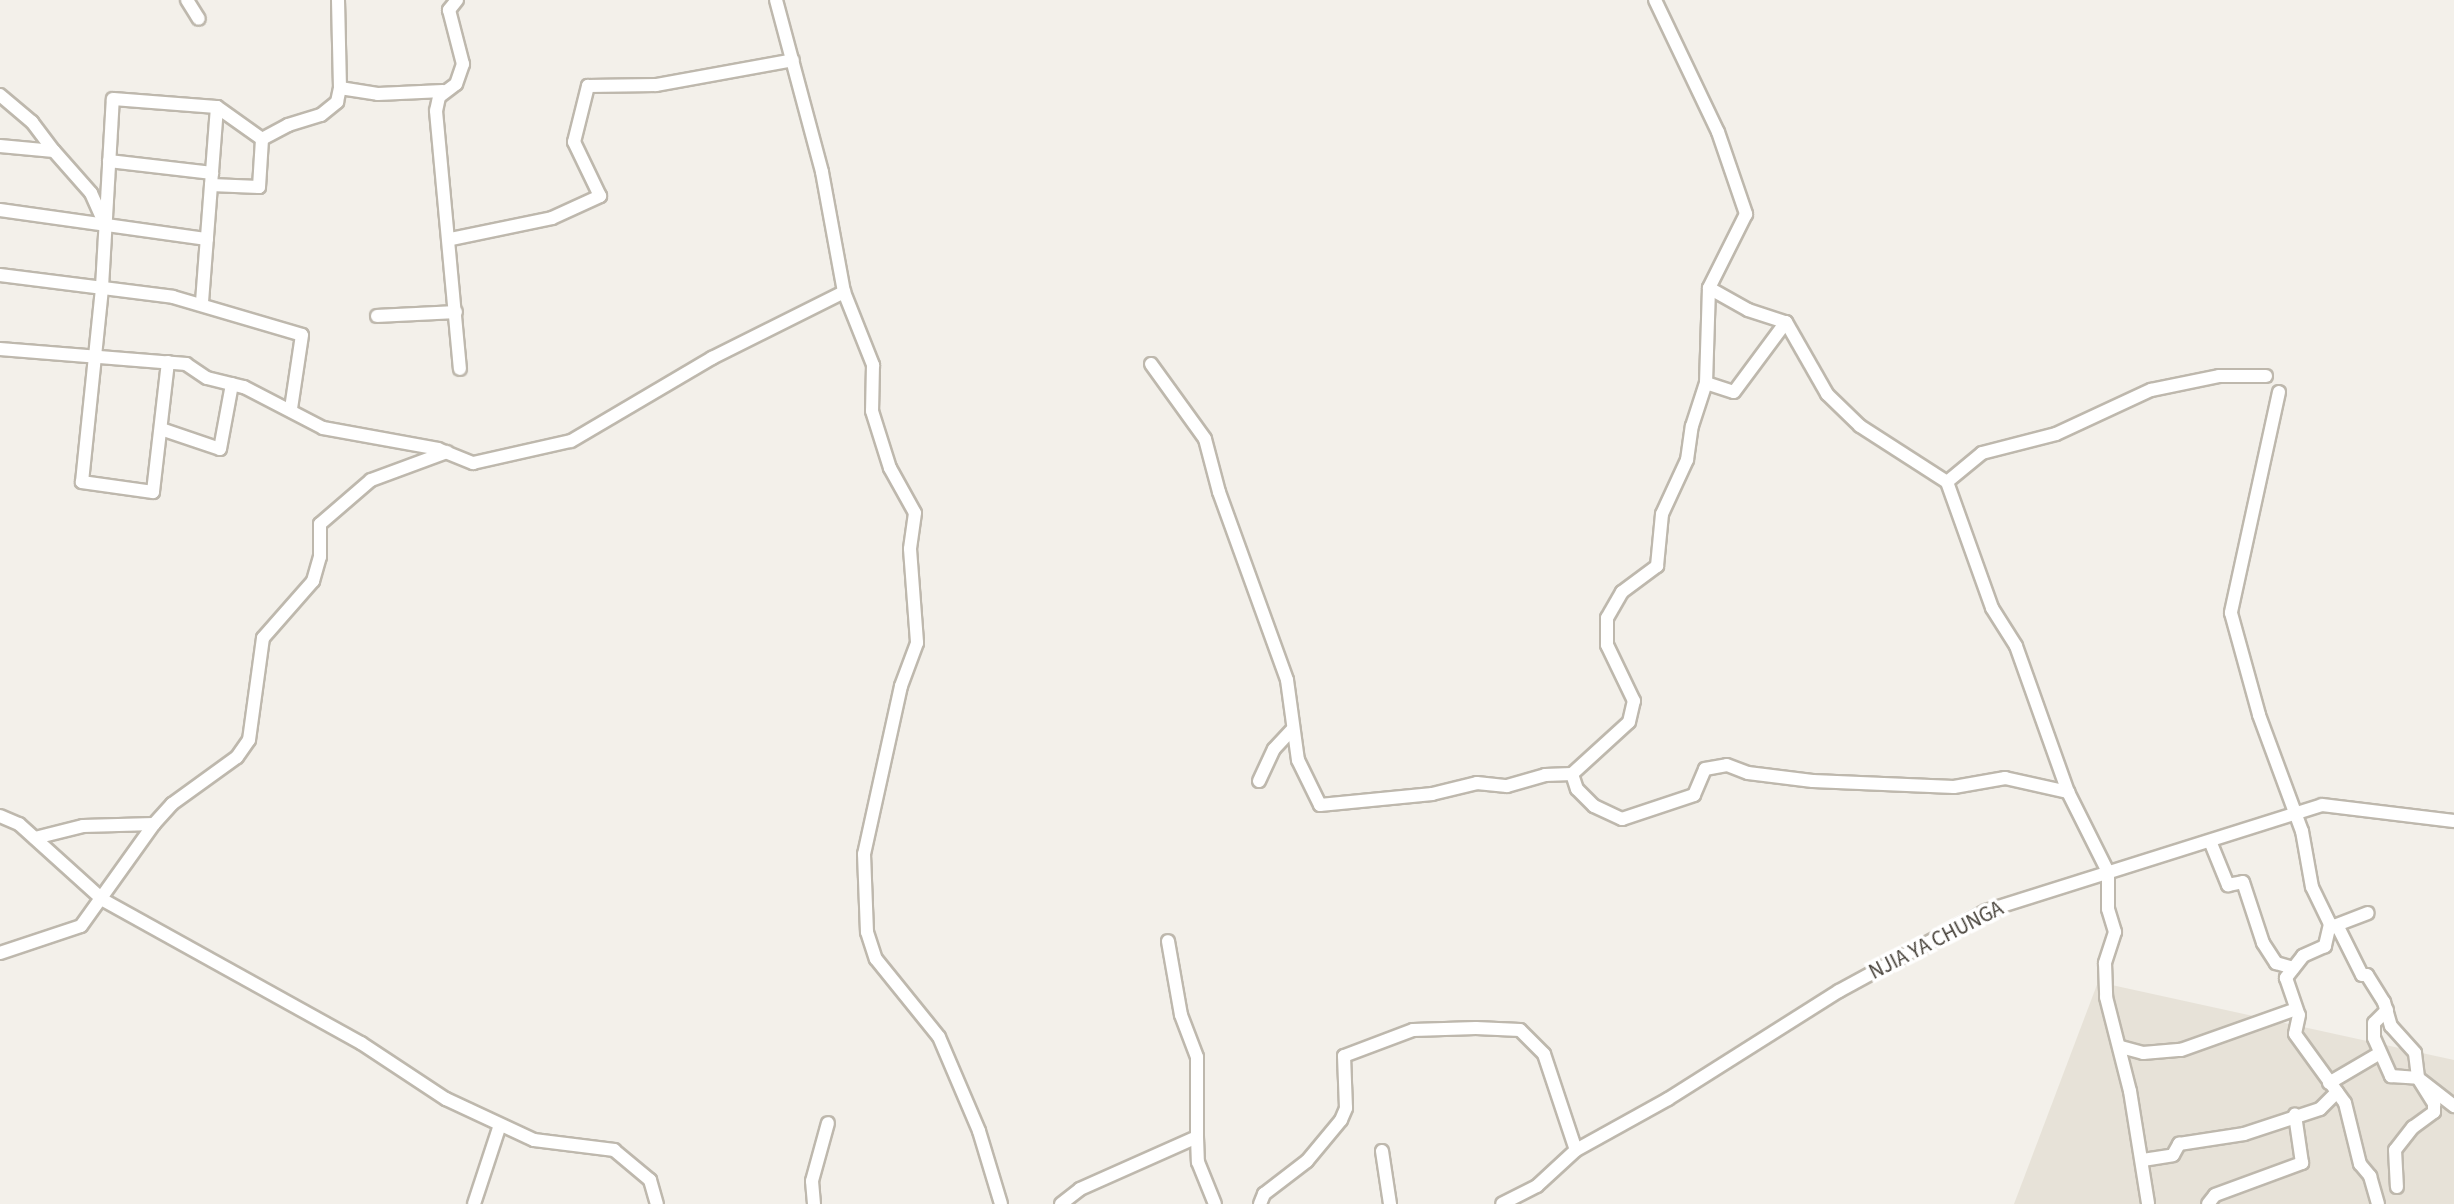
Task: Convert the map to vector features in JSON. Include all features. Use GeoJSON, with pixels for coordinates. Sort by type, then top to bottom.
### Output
{"type":"FeatureCollection","features":[{"type":"Feature","properties":{"kind":"street"},"geometry":{"type":"LineString","coordinates":[[187,0],[199,19]]}},
{"type":"Feature","properties":{"kind":"street"},"geometry":{"type":"LineString","coordinates":[[262,139],[288,125],[321,115],[337,102],[340,88],[338,0]]}},
{"type":"Feature","properties":{"kind":"street"},"geometry":{"type":"LineString","coordinates":[[340,88],[378,94],[443,91],[456,84],[463,64],[449,10],[457,0]]}},
{"type":"Feature","properties":{"kind":"street"},"geometry":{"type":"LineString","coordinates":[[776,0],[822,173],[844,292],[873,365],[873,411],[890,468],[915,513],[910,549],[917,643],[901,686],[864,854],[867,932],[876,959],[939,1037],[978,1131],[1001,1204]]}},
{"type":"Feature","properties":{"kind":"street"},"geometry":{"type":"LineString","coordinates":[[1151,364],[1206,439],[1219,492],[1284,670],[1294,709],[1293,730],[1298,760],[1320,805],[1573,774],[1629,722],[1634,701],[1607,645],[1607,618],[1622,592],[1657,566],[1662,514],[1687,460],[1692,426],[1706,383],[1710,288],[1746,214],[1718,132],[1654,0]]}},
{"type":"Feature","properties":{"kind":"street"},"geometry":{"type":"LineString","coordinates":[[451,239],[552,218],[600,196],[574,142],[588,86],[656,85],[793,60]]}},
{"type":"Feature","properties":{"kind":"street"},"geometry":{"type":"LineString","coordinates":[[443,91],[436,111],[451,239],[460,369]]}},
{"type":"Feature","properties":{"kind":"street"},"geometry":{"type":"LineString","coordinates":[[0,95],[32,121],[91,193],[106,225]]}},
{"type":"Feature","properties":{"kind":"street"},"geometry":{"type":"LineString","coordinates":[[168,362],[153,492],[82,482],[102,288],[113,99],[217,107],[262,139]]}},
{"type":"Feature","properties":{"kind":"street"},"geometry":{"type":"LineString","coordinates":[[202,303],[217,107]]}},
{"type":"Feature","properties":{"kind":"street"},"geometry":{"type":"LineString","coordinates":[[109,160],[259,187],[262,139]]}},
{"type":"Feature","properties":{"kind":"street"},"geometry":{"type":"LineString","coordinates":[[0,146],[54,151]]}},
{"type":"Feature","properties":{"kind":"street"},"geometry":{"type":"LineString","coordinates":[[0,210],[207,239]]}},
{"type":"Feature","properties":{"kind":"street"},"geometry":{"type":"LineString","coordinates":[[0,275],[202,303],[302,335],[291,409]]}},
{"type":"Feature","properties":{"kind":"street"},"geometry":{"type":"LineString","coordinates":[[1710,288],[1748,310],[1786,322],[1827,394],[1860,426],[1947,482],[1992,608],[2016,646],[2068,792],[2108,872],[2108,909],[2115,932],[2105,963],[2106,997],[2121,1047],[2143,1160],[2148,1204]]}},
{"type":"Feature","properties":{"kind":"street"},"geometry":{"type":"LineString","coordinates":[[0,349],[186,364],[207,378],[232,384],[291,409],[323,428],[447,452],[473,463],[498,461],[519,451],[571,441],[712,358],[844,292]]}},
{"type":"Feature","properties":{"kind":"street"},"geometry":{"type":"LineString","coordinates":[[377,316],[456,312]]}},
{"type":"Feature","properties":{"kind":"street"},"geometry":{"type":"LineString","coordinates":[[1706,383],[1734,392],[1786,322]]}},
{"type":"Feature","properties":{"kind":"street"},"geometry":{"type":"LineString","coordinates":[[1947,482],[1982,453],[2056,434],[2151,390],[2219,376],[2266,376]]}},
{"type":"Feature","properties":{"kind":"street"},"geometry":{"type":"LineString","coordinates":[[161,429],[220,449],[232,384]]}},
{"type":"Feature","properties":{"kind":"street"},"geometry":{"type":"LineString","coordinates":[[2279,392],[2231,613],[2255,702],[2302,831],[2312,887],[2332,925],[2387,1010],[2391,1026],[2415,1053],[2418,1078],[2434,1104],[2434,1112],[2413,1127],[2395,1150],[2397,1187]]}},
{"type":"Feature","properties":{"kind":"street"},"geometry":{"type":"LineString","coordinates":[[0,953],[81,926],[103,900],[154,824],[172,804],[237,757],[249,740],[263,638],[313,581],[320,556],[320,524],[371,480],[447,452]]}},
{"type":"Feature","properties":{"kind":"street"},"geometry":{"type":"LineString","coordinates":[[1259,781],[1274,749],[1293,730]]}},
{"type":"Feature","properties":{"kind":"street"},"geometry":{"type":"LineString","coordinates":[[1573,774],[1577,789],[1594,806],[1622,819],[1694,795],[1704,769],[1727,765],[1748,773],[1813,781],[1954,787],[2005,778],[2068,792]]}},
{"type":"Feature","properties":{"kind":"street","name":"NJIA YA CHUNGA"},"geometry":{"type":"LineString","coordinates":[[1502,1204],[1537,1186],[1576,1150],[1935,937],[1986,911],[2295,817],[2322,805],[2454,821]]}},
{"type":"Feature","properties":{"kind":"street"},"geometry":{"type":"LineString","coordinates":[[0,816],[35,838],[103,900],[361,1043],[446,1099],[534,1139],[614,1150],[650,1180],[657,1204]]}},
{"type":"Feature","properties":{"kind":"street"},"geometry":{"type":"LineString","coordinates":[[35,838],[83,826],[154,824]]}},
{"type":"Feature","properties":{"kind":"street"},"geometry":{"type":"LineString","coordinates":[[2210,841],[2228,885],[2243,882],[2263,943],[2276,963],[2293,968]]}},
{"type":"Feature","properties":{"kind":"street"},"geometry":{"type":"LineString","coordinates":[[2332,925],[2368,913]]}},
{"type":"Feature","properties":{"kind":"street"},"geometry":{"type":"LineString","coordinates":[[2332,925],[2325,946],[2303,957],[2293,968],[2286,986],[2296,1009],[2295,1034],[2333,1087],[2378,1204]]}},
{"type":"Feature","properties":{"kind":"street"},"geometry":{"type":"LineString","coordinates":[[1168,941],[1181,1015],[1197,1057],[1198,1162],[1215,1204]]}},
{"type":"Feature","properties":{"kind":"street"},"geometry":{"type":"LineString","coordinates":[[2121,1047],[2143,1053],[2181,1050],[2296,1009]]}},
{"type":"Feature","properties":{"kind":"street"},"geometry":{"type":"LineString","coordinates":[[2387,1010],[2374,1023],[2380,1053],[2391,1076],[2418,1078],[2454,1106]]}},
{"type":"Feature","properties":{"kind":"street"},"geometry":{"type":"LineString","coordinates":[[1260,1204],[1264,1194],[1307,1161],[1341,1119],[1346,1108],[1344,1056],[1413,1030],[1520,1031],[1544,1054],[1576,1150]]}},
{"type":"Feature","properties":{"kind":"street"},"geometry":{"type":"LineString","coordinates":[[2143,1160],[2173,1155],[2179,1144],[2244,1134],[2320,1108],[2333,1087],[2380,1053]]}},
{"type":"Feature","properties":{"kind":"street"},"geometry":{"type":"LineString","coordinates":[[2208,1204],[2214,1195],[2302,1163],[2295,1115]]}},
{"type":"Feature","properties":{"kind":"street"},"geometry":{"type":"LineString","coordinates":[[814,1204],[812,1181],[828,1123]]}},
{"type":"Feature","properties":{"kind":"street"},"geometry":{"type":"LineString","coordinates":[[474,1204],[500,1125]]}},
{"type":"Feature","properties":{"kind":"street"},"geometry":{"type":"LineString","coordinates":[[1061,1204],[1080,1189],[1197,1137]]}},
{"type":"Feature","properties":{"kind":"street"},"geometry":{"type":"LineString","coordinates":[[1382,1151],[1390,1204]]}},
{"type":"Feature","properties":{"kind":"shaded area"},"geometry":{"type":"Polygon","coordinates":[[[2098,982],[2454,1060],[2454,1204],[2014,1204],[2098,982]]]}}]}
